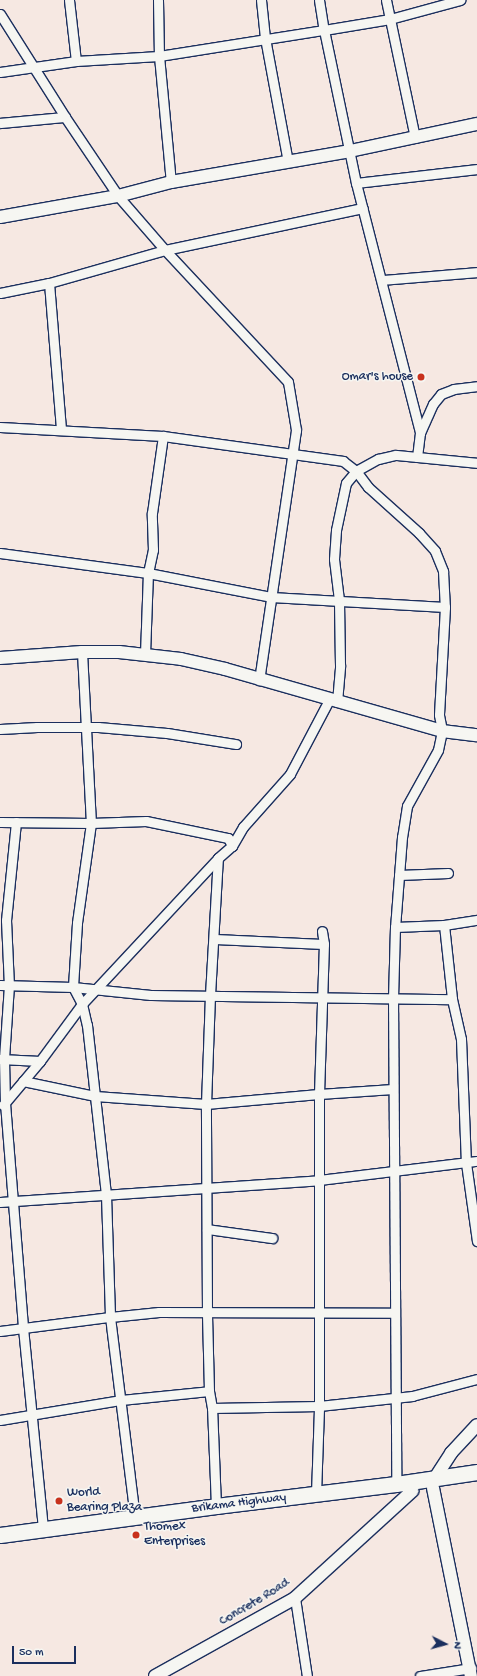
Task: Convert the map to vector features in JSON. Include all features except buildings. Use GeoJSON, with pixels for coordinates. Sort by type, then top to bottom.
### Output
{"type":"FeatureCollection","features":[{"type":"Feature","properties":{"kind":"highway","name":"Brikama Highway"},"geometry":{"type":"LineString","coordinates":[[0,1544],[412,1491],[434,1483],[477,1472]]}},
{"type":"Feature","properties":{"kind":"highway","name":"Brikama Highway"},"geometry":{"type":"LineString","coordinates":[[0,1535],[396,1484],[477,1482]]}},
{"type":"Feature","properties":{"kind":"street"},"geometry":{"type":"LineString","coordinates":[[68,0],[76,61]]}},
{"type":"Feature","properties":{"kind":"street"},"geometry":{"type":"LineString","coordinates":[[158,0],[159,56],[170,182]]}},
{"type":"Feature","properties":{"kind":"street"},"geometry":{"type":"LineString","coordinates":[[261,0],[265,38],[288,162]]}},
{"type":"Feature","properties":{"kind":"street"},"geometry":{"type":"LineString","coordinates":[[319,0],[356,183],[420,432],[418,457]]}},
{"type":"Feature","properties":{"kind":"street"},"geometry":{"type":"LineString","coordinates":[[386,0],[415,138]]}},
{"type":"Feature","properties":{"kind":"street"},"geometry":{"type":"LineString","coordinates":[[0,72],[76,61],[159,56],[390,19],[460,0]]}},
{"type":"Feature","properties":{"kind":"street"},"geometry":{"type":"LineString","coordinates":[[0,14],[65,117],[118,196],[165,250],[288,382],[296,430],[259,680]]}},
{"type":"Feature","properties":{"kind":"street"},"geometry":{"type":"LineString","coordinates":[[0,123],[65,117]]}},
{"type":"Feature","properties":{"kind":"street"},"geometry":{"type":"LineString","coordinates":[[0,217],[118,196],[170,182],[350,151],[477,124]]}},
{"type":"Feature","properties":{"kind":"street"},"geometry":{"type":"LineString","coordinates":[[356,183],[477,169]]}},
{"type":"Feature","properties":{"kind":"street"},"geometry":{"type":"LineString","coordinates":[[0,293],[49,283],[165,250],[363,208]]}},
{"type":"Feature","properties":{"kind":"street"},"geometry":{"type":"LineString","coordinates":[[382,280],[477,272]]}},
{"type":"Feature","properties":{"kind":"street"},"geometry":{"type":"LineString","coordinates":[[49,283],[61,430]]}},
{"type":"Feature","properties":{"kind":"street"},"geometry":{"type":"LineString","coordinates":[[420,432],[433,404],[441,394],[454,389],[477,386]]}},
{"type":"Feature","properties":{"kind":"street"},"geometry":{"type":"LineString","coordinates":[[0,427],[163,436],[343,461],[356,471],[368,487],[419,533],[435,551],[443,572],[445,607],[439,715],[442,732],[438,750],[407,806],[402,837],[394,927],[392,998],[395,1170],[396,1484]]}},
{"type":"Feature","properties":{"kind":"street"},"geometry":{"type":"LineString","coordinates":[[145,654],[148,573],[153,550],[152,513],[163,436]]}},
{"type":"Feature","properties":{"kind":"street"},"geometry":{"type":"LineString","coordinates":[[2,1106],[40,1061],[82,1004],[218,858],[232,846],[243,827],[290,774],[333,701],[340,665],[339,600],[334,559],[336,530],[346,483],[356,471],[378,458],[396,455],[477,463]]}},
{"type":"Feature","properties":{"kind":"street"},"geometry":{"type":"LineString","coordinates":[[0,553],[148,573],[271,597],[445,607]]}},
{"type":"Feature","properties":{"kind":"street"},"geometry":{"type":"LineString","coordinates":[[82,652],[91,822],[77,923],[73,987],[82,1004],[87,1025],[106,1195],[110,1317],[135,1517]]}},
{"type":"Feature","properties":{"kind":"street"},"geometry":{"type":"LineString","coordinates":[[0,658],[82,652],[145,654],[181,659],[225,669],[442,732],[477,735]]}},
{"type":"Feature","properties":{"kind":"street"},"geometry":{"type":"LineString","coordinates":[[0,729],[36,727],[86,728],[167,734],[236,744]]}},
{"type":"Feature","properties":{"kind":"street"},"geometry":{"type":"LineString","coordinates":[[0,822],[91,822],[146,820],[228,838],[232,846]]}},
{"type":"Feature","properties":{"kind":"street"},"geometry":{"type":"LineString","coordinates":[[16,822],[3,920],[4,985],[2,1106],[43,1530]]}},
{"type":"Feature","properties":{"kind":"street"},"geometry":{"type":"LineString","coordinates":[[216,1506],[212,1408],[209,1391],[207,1312],[206,1104],[210,995],[218,858]]}},
{"type":"Feature","properties":{"kind":"street"},"geometry":{"type":"LineString","coordinates":[[399,875],[448,873]]}},
{"type":"Feature","properties":{"kind":"street"},"geometry":{"type":"LineString","coordinates":[[394,927],[444,925],[477,920]]}},
{"type":"Feature","properties":{"kind":"street"},"geometry":{"type":"LineString","coordinates":[[444,925],[452,999],[460,1039],[466,1163],[477,1241]]}},
{"type":"Feature","properties":{"kind":"street"},"geometry":{"type":"LineString","coordinates":[[316,1494],[319,1406],[317,1314],[319,1094],[321,997],[324,944],[322,930]]}},
{"type":"Feature","properties":{"kind":"street"},"geometry":{"type":"LineString","coordinates":[[214,939],[324,944]]}},
{"type":"Feature","properties":{"kind":"street"},"geometry":{"type":"LineString","coordinates":[[4,985],[98,988],[151,995],[452,999]]}},
{"type":"Feature","properties":{"kind":"street"},"geometry":{"type":"LineString","coordinates":[[2,1059],[40,1061]]}},
{"type":"Feature","properties":{"kind":"street"},"geometry":{"type":"LineString","coordinates":[[23,1082],[95,1096],[206,1104],[393,1089]]}},
{"type":"Feature","properties":{"kind":"street"},"geometry":{"type":"LineString","coordinates":[[0,1202],[319,1180],[395,1170],[477,1162]]}},
{"type":"Feature","properties":{"kind":"street"},"geometry":{"type":"LineString","coordinates":[[207,1229],[272,1238]]}},
{"type":"Feature","properties":{"kind":"street"},"geometry":{"type":"LineString","coordinates":[[0,1331],[159,1312],[317,1314],[395,1313]]}},
{"type":"Feature","properties":{"kind":"street"},"geometry":{"type":"LineString","coordinates":[[212,1408],[319,1406],[396,1396],[412,1396],[477,1379]]}},
{"type":"Feature","properties":{"kind":"street"},"geometry":{"type":"LineString","coordinates":[[0,1420],[121,1400],[209,1391]]}},
{"type":"Feature","properties":{"kind":"street"},"geometry":{"type":"LineString","coordinates":[[420,1676],[471,1672],[434,1483],[451,1453],[477,1425]]}},
{"type":"Feature","properties":{"kind":"street","name":"Concrete Road"},"geometry":{"type":"LineString","coordinates":[[155,1676],[295,1598],[412,1491]]}},
{"type":"Feature","properties":{"kind":"street"},"geometry":{"type":"LineString","coordinates":[[295,1598],[307,1676]]}},
{"type":"Feature","properties":{"kind":"place","name":"Omar's house"},"geometry":{"type":"Point","coordinates":[421,377]}},
{"type":"Feature","properties":{"kind":"place","name":"World Bearing Plaza"},"geometry":{"type":"Point","coordinates":[59,1501]}},
{"type":"Feature","properties":{"kind":"place","name":"Thomex Enterprises"},"geometry":{"type":"Point","coordinates":[136,1535]}}]}
